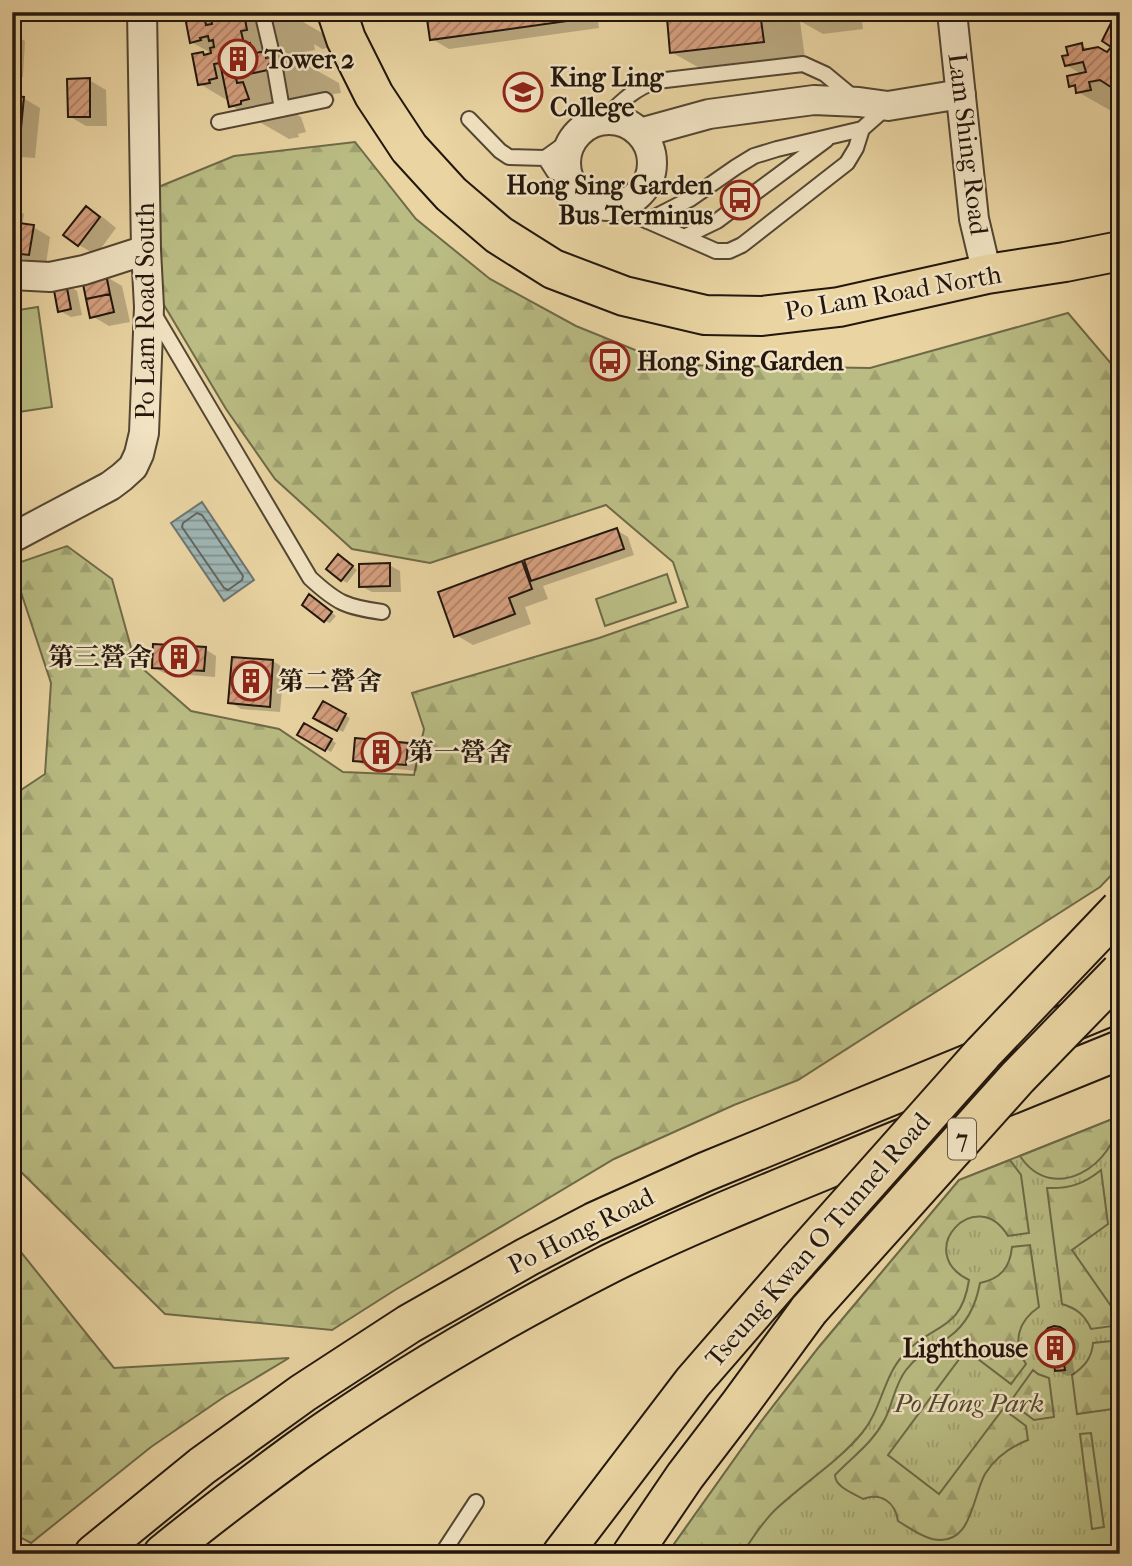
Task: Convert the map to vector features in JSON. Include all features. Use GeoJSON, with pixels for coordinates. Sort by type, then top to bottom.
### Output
{"type":"FeatureCollection","features":[{"type":"Feature","properties":{"kind":"main road","name":"Po Lam Road North"},"geometry":{"type":"LineString","coordinates":[[337,12],[346,39],[374,95],[409,148],[452,194],[499,235],[552,269],[624,296],[705,315],[762,316],[839,307],[988,274],[1120,251]]}},
{"type":"Feature","properties":{"kind":"main road","name":"Tseung Kwan O Tunnel Road"},"geometry":{"type":"LineString","coordinates":[[562,1554],[693,1382],[778,1283],[974,1063],[1120,909]]}},
{"type":"Feature","properties":{"kind":"main road","name":"Tseung Kwan O Tunnel Road"},"geometry":{"type":"LineString","coordinates":[[632,1554],[685,1476],[809,1310],[1009,1087],[1120,972]]}},
{"type":"Feature","properties":{"kind":"main road","name":"Po Hong Road"},"geometry":{"type":"LineString","coordinates":[[94,1554],[202,1466],[303,1393],[409,1324],[527,1257],[594,1222],[705,1172],[1120,1002]]}},
{"type":"Feature","properties":{"kind":"main road","name":"Po Hong Road"},"geometry":{"type":"LineString","coordinates":[[163,1554],[300,1449],[449,1353],[548,1296],[687,1228],[1120,1050]]}},
{"type":"Feature","properties":{"kind":"street","name":"Po Lam Road South"},"geometry":{"type":"LineString","coordinates":[[12,538],[110,486],[133,467],[139,454],[144,433],[149,307],[142,12]]}},
{"type":"Feature","properties":{"kind":"street","name":"Lam Shing Road"},"geometry":{"type":"LineString","coordinates":[[952,12],[975,219],[988,274]]}},
{"type":"Feature","properties":{"kind":"street"},"geometry":{"type":"LineString","coordinates":[[640,133],[709,114],[814,100],[861,116],[888,106],[961,94]]}},
{"type":"Feature","properties":{"kind":"street"},"geometry":{"type":"LineString","coordinates":[[604,119],[618,120],[630,125],[640,133],[651,153],[652,170],[648,181],[631,201],[616,206],[601,206],[584,199],[555,164],[567,152],[573,138],[582,128],[604,119]]}},
{"type":"Feature","properties":{"kind":"street"},"geometry":{"type":"LineString","coordinates":[[12,275],[50,277],[84,270],[146,250]]}},
{"type":"Feature","properties":{"kind":"lane"},"geometry":{"type":"LineString","coordinates":[[263,16],[271,50]]}},
{"type":"Feature","properties":{"kind":"lane"},"geometry":{"type":"LineString","coordinates":[[604,119],[628,95],[657,82],[803,64],[825,74],[861,116],[856,148],[847,163],[742,245],[729,251],[716,251],[616,206]]}},
{"type":"Feature","properties":{"kind":"lane"},"geometry":{"type":"LineString","coordinates":[[275,69],[282,109]]}},
{"type":"Feature","properties":{"kind":"lane"},"geometry":{"type":"LineString","coordinates":[[219,122],[325,100]]}},
{"type":"Feature","properties":{"kind":"lane"},"geometry":{"type":"LineString","coordinates":[[684,237],[718,221],[861,116]]}},
{"type":"Feature","properties":{"kind":"lane"},"geometry":{"type":"LineString","coordinates":[[469,119],[506,156],[555,164]]}},
{"type":"Feature","properties":{"kind":"lane"},"geometry":{"type":"LineString","coordinates":[[647,220],[690,199],[754,156],[830,137]]}},
{"type":"Feature","properties":{"kind":"lane"},"geometry":{"type":"LineString","coordinates":[[149,307],[310,578],[330,596],[355,608],[382,612]]}},
{"type":"Feature","properties":{"kind":"lane"},"geometry":{"type":"LineString","coordinates":[[442,1554],[476,1502]]}},
{"type":"Feature","properties":{"kind":"green space"},"geometry":{"type":"Polygon","coordinates":[[[355,142],[416,219],[490,279],[576,326],[672,365],[870,368],[1068,313],[1120,374],[1120,866],[1100,887],[798,1080],[734,1105],[614,1159],[332,1330],[165,1314],[12,1163],[12,796],[45,774],[51,683],[12,565],[67,546],[112,579],[135,662],[191,711],[279,729],[343,772],[414,775],[424,729],[412,693],[599,638],[688,607],[673,562],[606,505],[430,563],[352,549],[275,479],[226,409],[161,300],[156,188],[234,156],[355,142]]]}},
{"type":"Feature","properties":{"kind":"green space"},"geometry":{"type":"Polygon","coordinates":[[[38,307],[52,407],[12,413],[12,311],[38,307]]]}},
{"type":"Feature","properties":{"kind":"green space"},"geometry":{"type":"Polygon","coordinates":[[[667,574],[676,602],[605,626],[596,599],[667,574]]]}},
{"type":"Feature","properties":{"kind":"green space","name":"Po Hong Park"},"geometry":{"type":"Polygon","coordinates":[[[1120,1116],[1120,1554],[667,1554],[760,1423],[819,1347],[959,1180],[1120,1116]]]}},
{"type":"Feature","properties":{"kind":"green space"},"geometry":{"type":"Polygon","coordinates":[[[1120,1116],[1116,1134],[1107,1150],[1081,1173],[1065,1178],[1049,1178],[1034,1171],[1020,1156],[1120,1116]]]}},
{"type":"Feature","properties":{"kind":"green space"},"geometry":{"type":"Polygon","coordinates":[[[1010,1160],[1021,1175],[1029,1233],[1008,1236],[995,1222],[980,1217],[967,1219],[955,1228],[948,1240],[947,1254],[953,1268],[969,1280],[960,1309],[953,1318],[915,1343],[905,1353],[892,1372],[874,1414],[862,1433],[842,1454],[774,1511],[742,1554],[667,1554],[760,1423],[819,1347],[959,1180],[1010,1160]]]}},
{"type":"Feature","properties":{"kind":"green space"},"geometry":{"type":"Polygon","coordinates":[[[1101,1170],[1108,1224],[1072,1250],[1120,1319],[1120,1325],[1091,1329],[1080,1313],[1062,1304],[1047,1188],[1076,1185],[1101,1170]]]}},
{"type":"Feature","properties":{"kind":"green space"},"geometry":{"type":"Polygon","coordinates":[[[12,1241],[114,1368],[289,1358],[224,1397],[151,1447],[31,1543],[12,1533],[12,1241]]]}},
{"type":"Feature","properties":{"kind":"green space"},"geometry":{"type":"Polygon","coordinates":[[[1030,1245],[1039,1307],[1026,1319],[1019,1332],[1019,1348],[1026,1364],[1011,1384],[966,1350],[888,1455],[939,1494],[1003,1409],[1026,1426],[1028,1440],[1004,1454],[985,1474],[963,1528],[955,1536],[945,1540],[928,1538],[898,1521],[894,1509],[886,1500],[876,1497],[863,1499],[841,1486],[835,1475],[880,1428],[899,1381],[911,1364],[961,1326],[973,1306],[980,1283],[993,1279],[1003,1271],[1009,1261],[1012,1247],[1030,1245]]]}},
{"type":"Feature","properties":{"kind":"green space"},"geometry":{"type":"Polygon","coordinates":[[[1120,1340],[1120,1408],[1077,1414],[1072,1375],[1087,1362],[1093,1343],[1120,1340]]]}},
{"type":"Feature","properties":{"kind":"green space"},"geometry":{"type":"Polygon","coordinates":[[[1033,1370],[1049,1378],[1054,1417],[1034,1420],[1010,1402],[1033,1370]]]}},
{"type":"Feature","properties":{"kind":"green space"},"geometry":{"type":"Polygon","coordinates":[[[1091,1433],[1104,1527],[1092,1529],[1080,1434],[1091,1433]]]}},
{"type":"Feature","properties":{"kind":"water"},"geometry":{"type":"Polygon","coordinates":[[[202,502],[254,580],[224,601],[171,523],[202,502]]]}},
{"type":"Feature","properties":{"kind":"building","name":"Tower 2"},"geometry":{"type":"Polygon","coordinates":[[[184,12],[203,12],[206,25],[212,24],[210,12],[257,12],[258,17],[245,19],[247,30],[241,31],[244,44],[250,43],[252,54],[265,51],[266,58],[270,57],[269,50],[281,48],[283,60],[276,61],[277,68],[249,74],[247,65],[240,66],[242,76],[236,77],[237,83],[243,82],[249,99],[229,107],[220,63],[214,64],[217,78],[209,80],[210,83],[198,85],[192,54],[211,53],[213,40],[209,41],[208,36],[190,43],[184,12]]]}},
{"type":"Feature","properties":{"kind":"building"},"geometry":{"type":"Polygon","coordinates":[[[426,12],[581,12],[582,19],[430,40],[426,12]]]}},
{"type":"Feature","properties":{"kind":"building"},"geometry":{"type":"Polygon","coordinates":[[[705,12],[760,12],[764,42],[670,53],[667,18],[705,12]]]}},
{"type":"Feature","properties":{"kind":"building"},"geometry":{"type":"Polygon","coordinates":[[[1112,12],[1120,12],[1120,93],[1100,80],[1089,82],[1091,90],[1076,93],[1075,85],[1069,87],[1067,76],[1086,72],[1083,62],[1065,66],[1062,56],[1068,55],[1066,47],[1082,43],[1083,50],[1098,47],[1107,52],[1111,47],[1102,41],[1113,19],[1112,12]]]}},
{"type":"Feature","properties":{"kind":"building"},"geometry":{"type":"Polygon","coordinates":[[[90,78],[90,117],[68,117],[67,79],[90,78]]]}},
{"type":"Feature","properties":{"kind":"building"},"geometry":{"type":"Polygon","coordinates":[[[12,96],[24,97],[19,149],[12,149],[12,96]]]}},
{"type":"Feature","properties":{"kind":"building"},"geometry":{"type":"Polygon","coordinates":[[[86,206],[100,217],[78,246],[63,235],[86,206]]]}},
{"type":"Feature","properties":{"kind":"building"},"geometry":{"type":"Polygon","coordinates":[[[12,222],[34,225],[29,255],[12,253],[12,222]]]}},
{"type":"Feature","properties":{"kind":"building"},"geometry":{"type":"Polygon","coordinates":[[[106,274],[110,294],[86,299],[82,279],[106,274]]]}},
{"type":"Feature","properties":{"kind":"building"},"geometry":{"type":"Polygon","coordinates":[[[66,283],[71,309],[58,312],[53,285],[66,283]]]}},
{"type":"Feature","properties":{"kind":"building"},"geometry":{"type":"Polygon","coordinates":[[[110,294],[114,312],[90,318],[86,299],[110,294]]]}},
{"type":"Feature","properties":{"kind":"building"},"geometry":{"type":"Polygon","coordinates":[[[617,528],[624,549],[531,581],[524,560],[617,528]]]}},
{"type":"Feature","properties":{"kind":"building"},"geometry":{"type":"Polygon","coordinates":[[[338,554],[353,566],[341,581],[326,569],[338,554]]]}},
{"type":"Feature","properties":{"kind":"building"},"geometry":{"type":"Polygon","coordinates":[[[522,561],[532,589],[509,598],[515,614],[454,637],[438,592],[522,561]]]}},
{"type":"Feature","properties":{"kind":"building"},"geometry":{"type":"Polygon","coordinates":[[[390,563],[390,586],[359,587],[359,564],[390,563]]]}},
{"type":"Feature","properties":{"kind":"building"},"geometry":{"type":"Polygon","coordinates":[[[309,594],[332,612],[324,622],[302,605],[309,594]]]}},
{"type":"Feature","properties":{"kind":"building","name":"第三營舍"},"geometry":{"type":"Polygon","coordinates":[[[153,644],[206,647],[204,671],[152,668],[153,644]]]}},
{"type":"Feature","properties":{"kind":"building","name":"第二營舍"},"geometry":{"type":"Polygon","coordinates":[[[232,657],[273,660],[270,707],[228,703],[232,657]]]}},
{"type":"Feature","properties":{"kind":"building"},"geometry":{"type":"Polygon","coordinates":[[[323,701],[346,714],[337,731],[313,718],[323,701]]]}},
{"type":"Feature","properties":{"kind":"building"},"geometry":{"type":"Polygon","coordinates":[[[304,723],[332,739],[325,751],[297,735],[304,723]]]}},
{"type":"Feature","properties":{"kind":"building","name":"第一營舍"},"geometry":{"type":"Polygon","coordinates":[[[355,738],[408,743],[406,765],[353,761],[355,738]]]}},
{"type":"Feature","properties":{"kind":"building","name":"Lighthouse"},"geometry":{"type":"Polygon","coordinates":[[[1054,1326],[1065,1330],[1068,1335],[1069,1341],[1062,1351],[1065,1370],[1055,1371],[1052,1352],[1043,1344],[1044,1333],[1054,1326]]]}},
{"type":"Feature","properties":{"kind":"place","name":"Tower 2"},"geometry":{"type":"Point","coordinates":[238,59]}},
{"type":"Feature","properties":{"kind":"place","name":"King Ling College"},"geometry":{"type":"Point","coordinates":[523,92]}},
{"type":"Feature","properties":{"kind":"place","name":"Hong Sing Garden Bus Terminus"},"geometry":{"type":"Point","coordinates":[740,200]}},
{"type":"Feature","properties":{"kind":"place","name":"Hong Sing Garden"},"geometry":{"type":"Point","coordinates":[610,361]}},
{"type":"Feature","properties":{"kind":"place","name":"第三營舍"},"geometry":{"type":"Point","coordinates":[179,657]}},
{"type":"Feature","properties":{"kind":"place","name":"第二營舍"},"geometry":{"type":"Point","coordinates":[251,681]}},
{"type":"Feature","properties":{"kind":"place","name":"第一營舍"},"geometry":{"type":"Point","coordinates":[381,752]}},
{"type":"Feature","properties":{"kind":"place","name":"Lighthouse"},"geometry":{"type":"Point","coordinates":[1055,1348]}}]}
